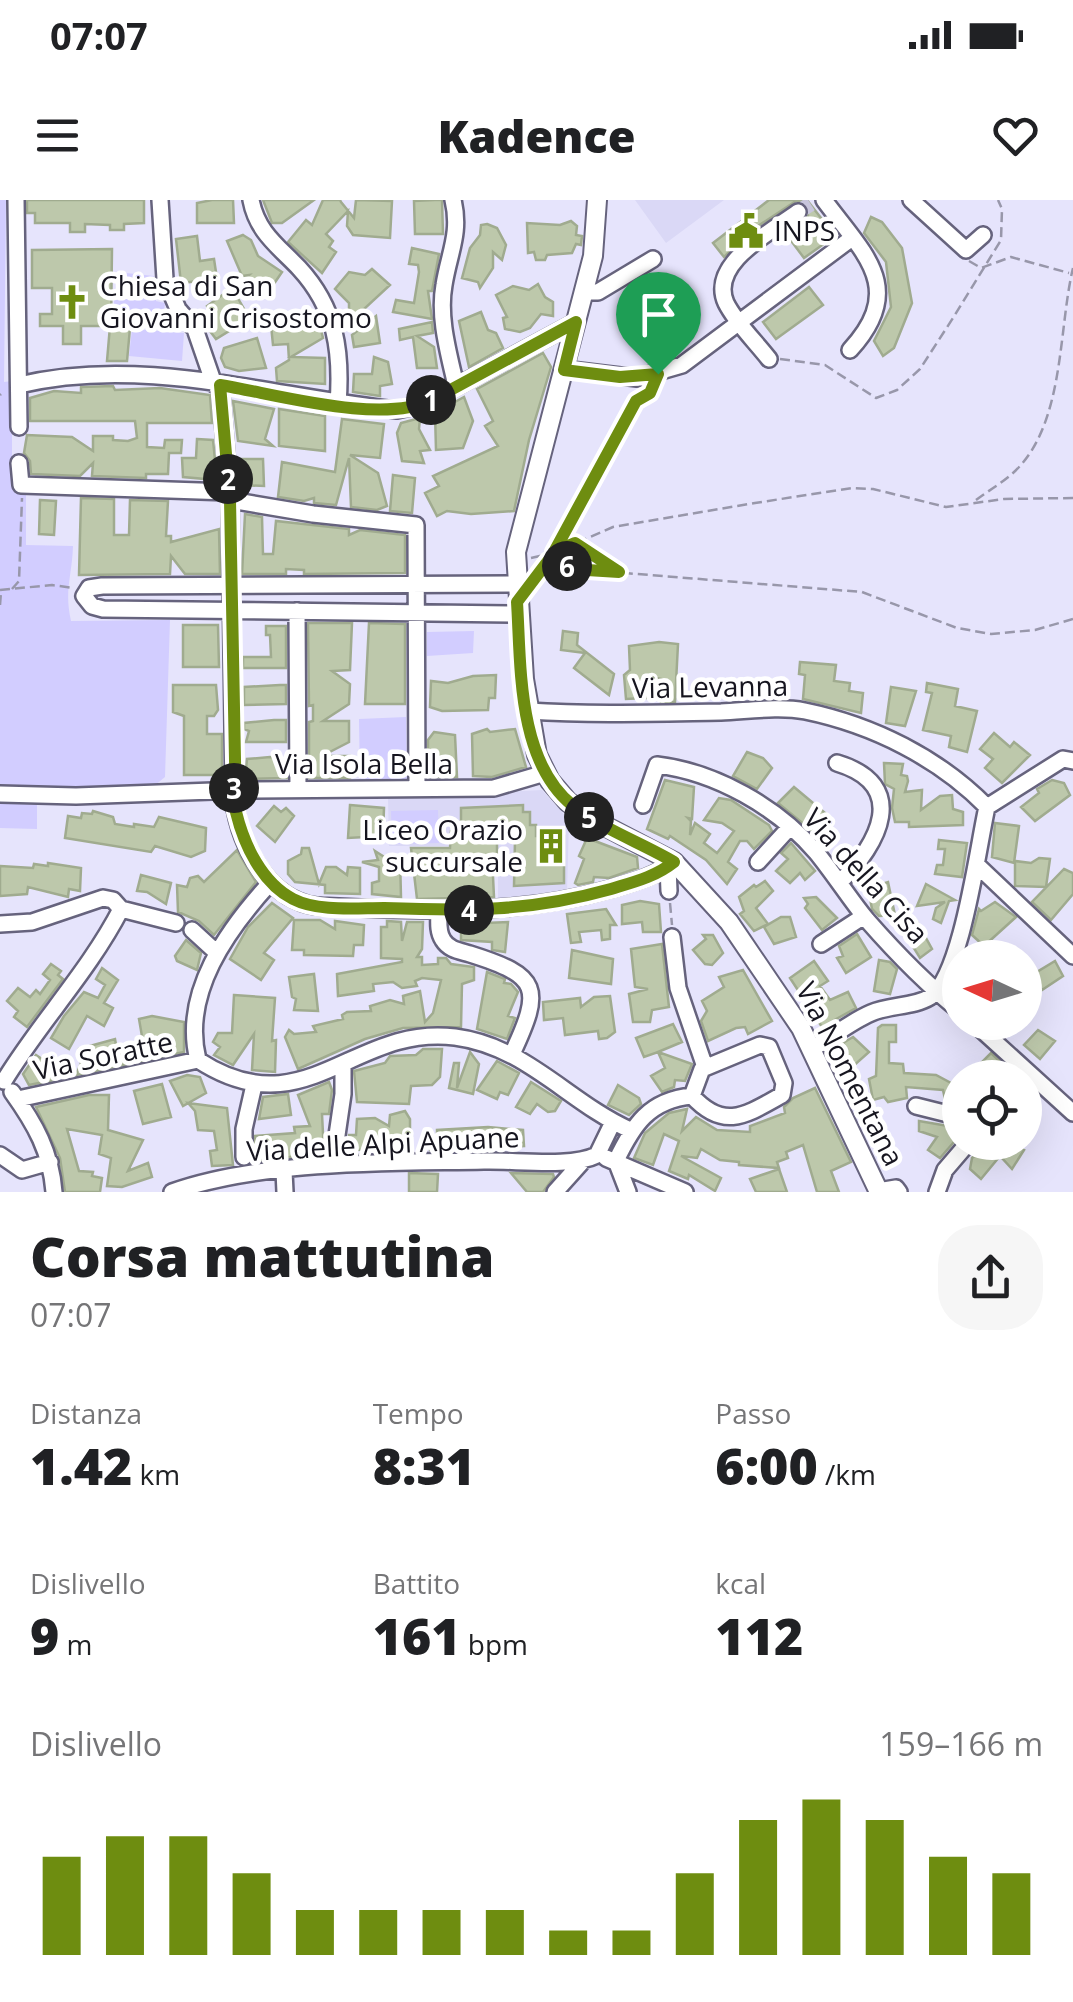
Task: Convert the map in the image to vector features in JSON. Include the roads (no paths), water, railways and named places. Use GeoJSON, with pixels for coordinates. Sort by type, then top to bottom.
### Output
{"type":"FeatureCollection","features":[{"type":"Feature","properties":{"kind":"main road","name":"Via Nomentana"},"geometry":{"type":"LineString","coordinates":[[597,200],[598,230],[516,559],[528,711],[545,774],[580,810],[670,864],[701,888],[751,952],[812,1049],[878,1191]]}},
{"type":"Feature","properties":{"kind":"street"},"geometry":{"type":"LineString","coordinates":[[16,200],[19,427]]}},
{"type":"Feature","properties":{"kind":"street"},"geometry":{"type":"LineString","coordinates":[[160,200],[165,279],[178,309],[195,329],[217,385],[230,496],[234,790],[242,834],[270,883],[308,904],[520,909],[558,904],[646,879],[670,864]]}},
{"type":"Feature","properties":{"kind":"street"},"geometry":{"type":"LineString","coordinates":[[250,200],[262,232],[313,286],[332,320],[341,363],[338,404]]}},
{"type":"Feature","properties":{"kind":"street"},"geometry":{"type":"LineString","coordinates":[[453,200],[457,239],[444,284],[443,312],[456,386]]}},
{"type":"Feature","properties":{"kind":"street"},"geometry":{"type":"LineString","coordinates":[[824,200],[871,263],[880,290],[873,321],[850,350]]}},
{"type":"Feature","properties":{"kind":"street"},"geometry":{"type":"LineString","coordinates":[[911,200],[966,250],[983,235]]}},
{"type":"Feature","properties":{"kind":"street"},"geometry":{"type":"LineString","coordinates":[[768,359],[738,320],[723,292],[734,260],[798,212]]}},
{"type":"Feature","properties":{"kind":"street"},"geometry":{"type":"LineString","coordinates":[[564,370],[620,377],[658,374],[689,360],[852,238]]}},
{"type":"Feature","properties":{"kind":"street"},"geometry":{"type":"LineString","coordinates":[[583,292],[598,292],[653,259]]}},
{"type":"Feature","properties":{"kind":"street"},"geometry":{"type":"LineString","coordinates":[[19,385],[104,373],[338,404],[407,409],[576,322]]}},
{"type":"Feature","properties":{"kind":"street"},"geometry":{"type":"LineString","coordinates":[[19,462],[18,478],[23,486],[230,496],[313,514],[416,525],[417,789]]}},
{"type":"Feature","properties":{"kind":"street"},"geometry":{"type":"LineString","coordinates":[[417,585],[517,600],[418,611],[232,611],[100,608],[88,603],[84,593],[102,586],[417,585]]}},
{"type":"Feature","properties":{"kind":"street"},"geometry":{"type":"LineString","coordinates":[[297,611],[298,790]]}},
{"type":"Feature","properties":{"kind":"street","name":"Via Levanna"},"geometry":{"type":"LineString","coordinates":[[528,711],[586,714],[802,710],[860,727],[912,750],[968,788],[987,807]]}},
{"type":"Feature","properties":{"kind":"street"},"geometry":{"type":"LineString","coordinates":[[812,1049],[872,1012],[936,992],[954,958],[978,865],[987,807],[1062,759],[1072,760]]}},
{"type":"Feature","properties":{"kind":"street"},"geometry":{"type":"LineString","coordinates":[[838,763],[868,777],[877,786],[881,804],[874,840],[840,882]]}},
{"type":"Feature","properties":{"kind":"street","name":"Via della Cisa"},"geometry":{"type":"LineString","coordinates":[[643,805],[657,765],[717,782],[760,804],[790,827],[840,882],[864,916],[942,997]]}},
{"type":"Feature","properties":{"kind":"street","name":"Via Isola Bella"},"geometry":{"type":"LineString","coordinates":[[0,794],[76,796],[506,787],[545,774]]}},
{"type":"Feature","properties":{"kind":"street"},"geometry":{"type":"LineString","coordinates":[[758,862],[790,827]]}},
{"type":"Feature","properties":{"kind":"street"},"geometry":{"type":"LineString","coordinates":[[669,892],[670,864]]}},
{"type":"Feature","properties":{"kind":"street"},"geometry":{"type":"LineString","coordinates":[[978,865],[1073,956]]}},
{"type":"Feature","properties":{"kind":"street"},"geometry":{"type":"LineString","coordinates":[[270,883],[216,952],[197,1020],[198,1060],[227,1077],[254,1085],[290,1084],[403,1040],[456,1037],[512,1054],[612,1122],[630,1130]]}},
{"type":"Feature","properties":{"kind":"street"},"geometry":{"type":"LineString","coordinates":[[0,924],[32,922],[102,898],[113,900],[121,909],[176,923]]}},
{"type":"Feature","properties":{"kind":"street"},"geometry":{"type":"LineString","coordinates":[[54,1192],[50,1162],[36,1126],[2,1079],[99,948],[121,909]]}},
{"type":"Feature","properties":{"kind":"street"},"geometry":{"type":"LineString","coordinates":[[438,910],[440,934],[446,945],[514,969],[528,984],[530,1013],[512,1054]]}},
{"type":"Feature","properties":{"kind":"street"},"geometry":{"type":"LineString","coordinates":[[821,944],[864,916]]}},
{"type":"Feature","properties":{"kind":"street"},"geometry":{"type":"LineString","coordinates":[[192,930],[216,952]]}},
{"type":"Feature","properties":{"kind":"street"},"geometry":{"type":"LineString","coordinates":[[672,937],[678,988],[706,1067]]}},
{"type":"Feature","properties":{"kind":"street"},"geometry":{"type":"LineString","coordinates":[[990,1040],[1010,1060]]}},
{"type":"Feature","properties":{"kind":"street"},"geometry":{"type":"LineString","coordinates":[[765,1045],[784,1083],[779,1097],[730,1118],[711,1114],[692,1096],[706,1067],[765,1045]]}},
{"type":"Feature","properties":{"kind":"street","name":"Via Soratte"},"geometry":{"type":"LineString","coordinates":[[18,1099],[198,1060]]}},
{"type":"Feature","properties":{"kind":"street"},"geometry":{"type":"LineString","coordinates":[[336,1142],[344,1094],[343,1064]]}},
{"type":"Feature","properties":{"kind":"street"},"geometry":{"type":"LineString","coordinates":[[244,1157],[244,1130],[254,1085]]}},
{"type":"Feature","properties":{"kind":"street"},"geometry":{"type":"LineString","coordinates":[[1042,1090],[1073,1113]]}},
{"type":"Feature","properties":{"kind":"street"},"geometry":{"type":"LineString","coordinates":[[628,1192],[616,1161],[630,1130],[659,1103],[692,1096]]}},
{"type":"Feature","properties":{"kind":"street"},"geometry":{"type":"LineString","coordinates":[[916,1106],[942,1112]]}},
{"type":"Feature","properties":{"kind":"street"},"geometry":{"type":"LineString","coordinates":[[612,1122],[597,1155],[684,1192]]}},
{"type":"Feature","properties":{"kind":"street"},"geometry":{"type":"LineString","coordinates":[[0,1154],[22,1170],[50,1162]]}},
{"type":"Feature","properties":{"kind":"street","name":"Via delle Alpi Apuane"},"geometry":{"type":"LineString","coordinates":[[172,1192],[198,1183],[384,1162],[581,1163],[597,1155]]}},
{"type":"Feature","properties":{"kind":"street"},"geometry":{"type":"LineString","coordinates":[[936,1192],[954,1160]]}},
{"type":"Feature","properties":{"kind":"street"},"geometry":{"type":"LineString","coordinates":[[554,1192],[581,1163]]}},
{"type":"Feature","properties":{"kind":"street"},"geometry":{"type":"LineString","coordinates":[[284,1172],[286,1192]]}},
{"type":"Feature","properties":{"kind":"street"},"geometry":{"type":"LineString","coordinates":[[878,1191],[896,1188],[899,1192]]}},
{"type":"Feature","properties":{"kind":"tunnel"},"geometry":{"type":"LineString","coordinates":[[798,212],[817,200]]}},
{"type":"Feature","properties":{"kind":"place","name":"INPS"},"geometry":{"type":"Point","coordinates":[746,231]}},
{"type":"Feature","properties":{"kind":"place","name":"Chiesa di San Giovanni Crisostomo"},"geometry":{"type":"Point","coordinates":[72,302]}},
{"type":"Feature","properties":{"kind":"place","name":"Liceo Orazio succursale"},"geometry":{"type":"Point","coordinates":[551,846]}}]}
